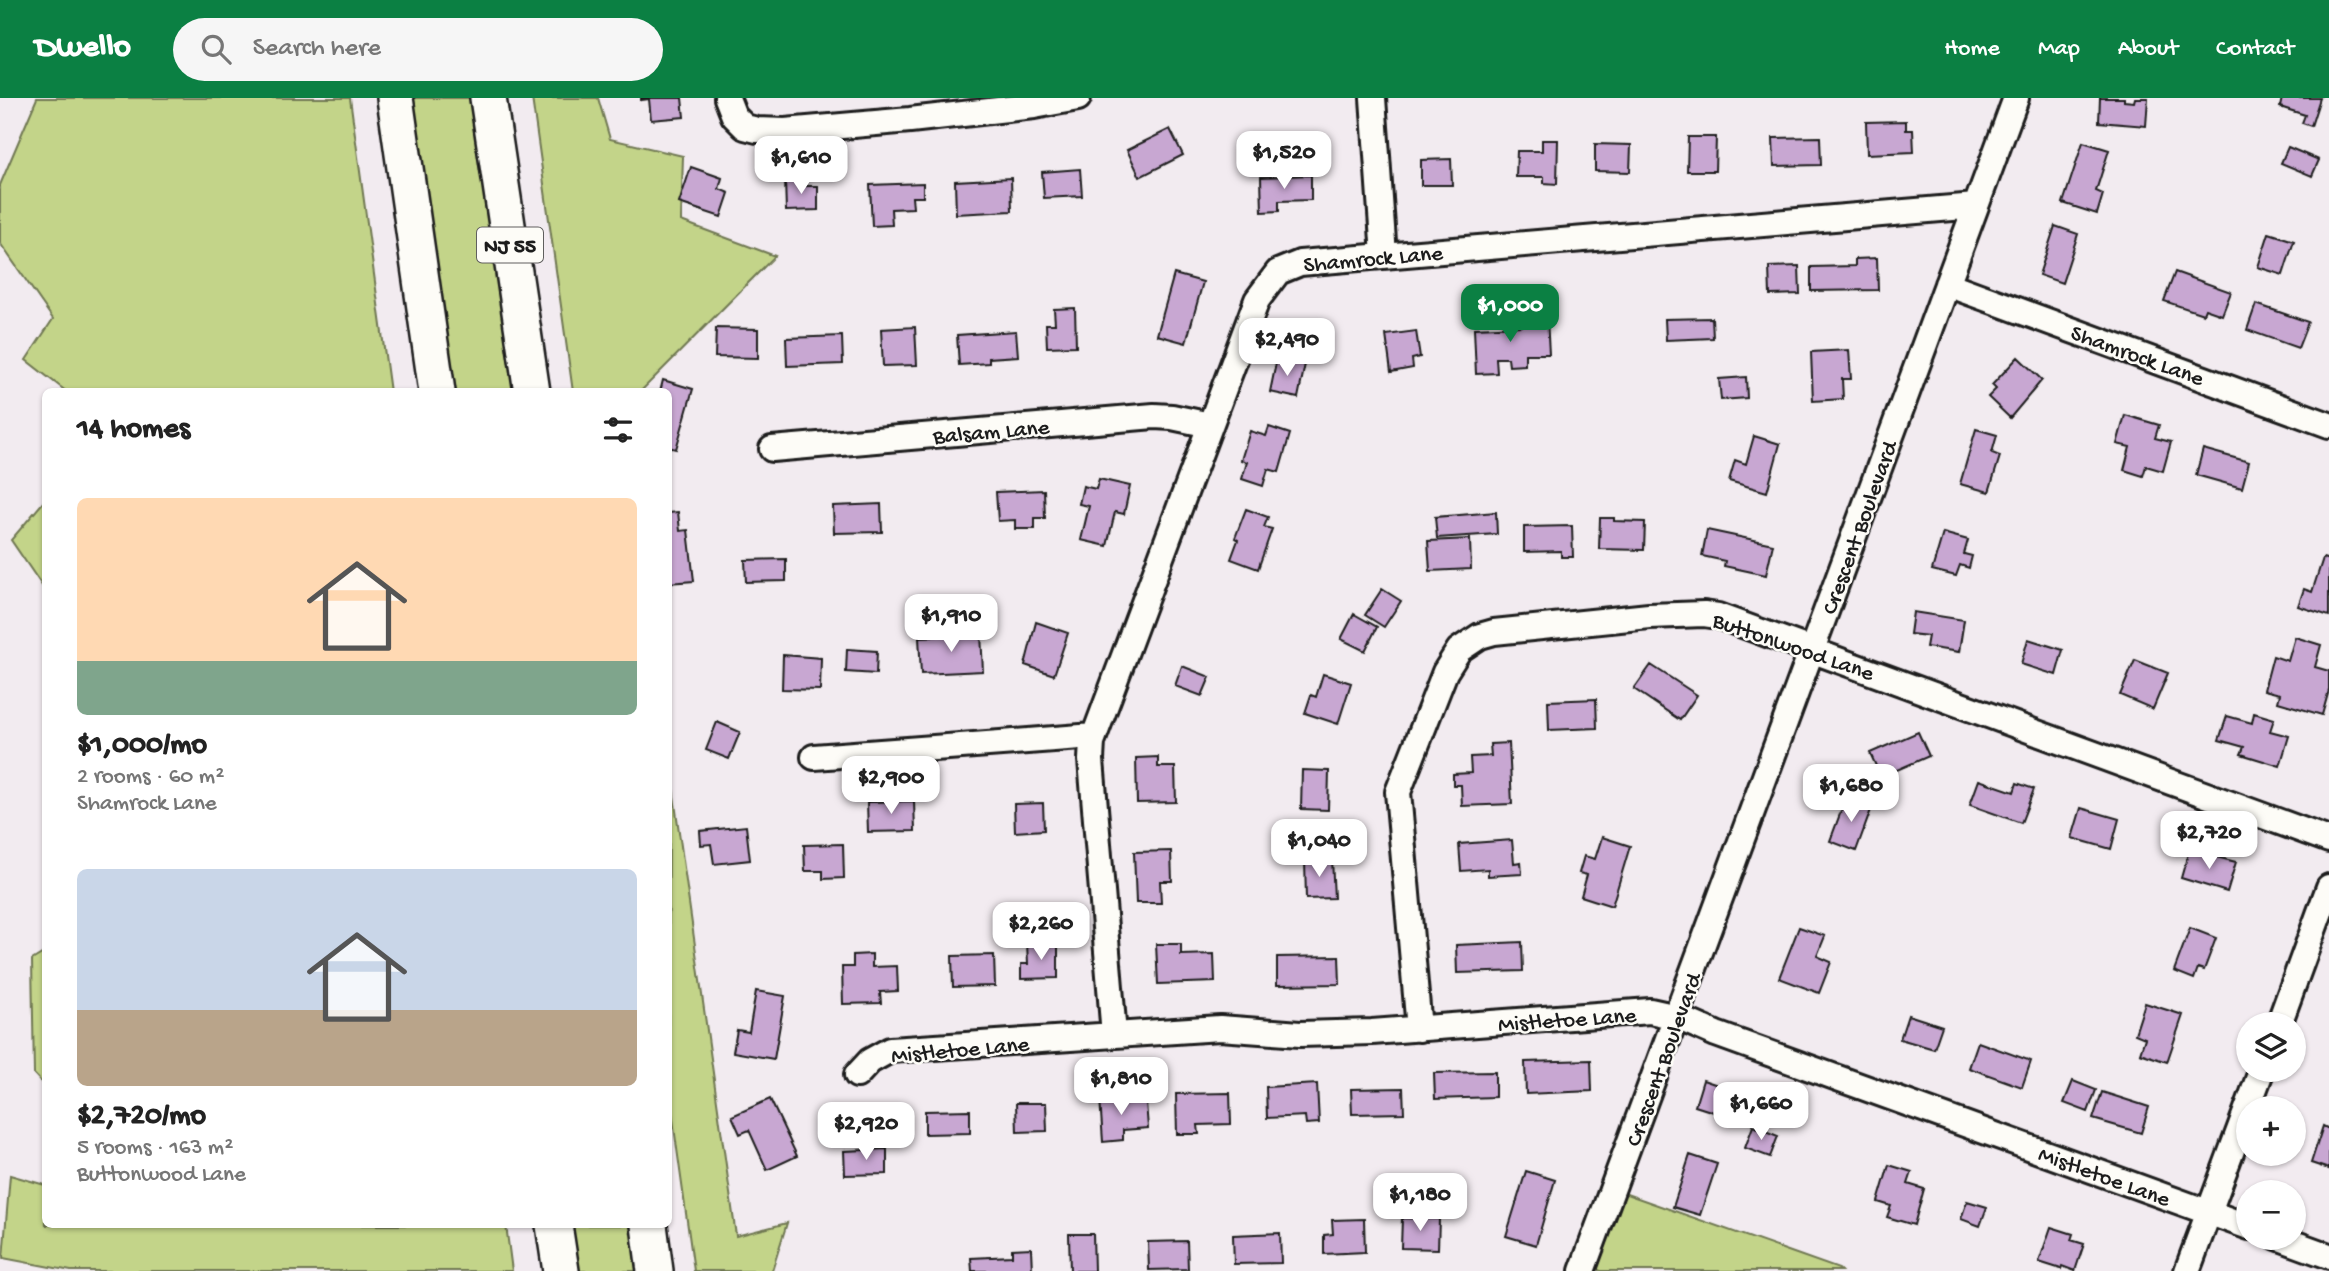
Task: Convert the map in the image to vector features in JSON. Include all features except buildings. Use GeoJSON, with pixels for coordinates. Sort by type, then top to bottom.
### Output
{"type":"FeatureCollection","features":[{"type":"Feature","properties":{"kind":"highway"},"geometry":{"type":"LineString","coordinates":[[395,98],[436,388]]}},
{"type":"Feature","properties":{"kind":"highway","name":"NJ 55"},"geometry":{"type":"LineString","coordinates":[[488,98],[530,388]]}},
{"type":"Feature","properties":{"kind":"highway"},"geometry":{"type":"LineString","coordinates":[[554,1228],[561,1271]]}},
{"type":"Feature","properties":{"kind":"highway"},"geometry":{"type":"LineString","coordinates":[[649,1228],[655,1271]]}},
{"type":"Feature","properties":{"kind":"street"},"geometry":{"type":"LineString","coordinates":[[727,98],[734,116],[745,127],[785,131],[910,120],[1034,106],[1078,98]]}},
{"type":"Feature","properties":{"kind":"street"},"geometry":{"type":"LineString","coordinates":[[1373,98],[1384,256]]}},
{"type":"Feature","properties":{"kind":"street","name":"Crescent Boulevard"},"geometry":{"type":"LineString","coordinates":[[1582,1271],[2016,98]]}},
{"type":"Feature","properties":{"kind":"street","name":"Shamrock Lane"},"geometry":{"type":"LineString","coordinates":[[1114,1035],[1091,760],[1094,736],[1256,300],[1278,272],[1300,263],[1976,206]]}},
{"type":"Feature","properties":{"kind":"street","name":"Shamrock Lane"},"geometry":{"type":"LineString","coordinates":[[1947,284],[2329,425]]}},
{"type":"Feature","properties":{"kind":"street","name":"Balsam Lane"},"geometry":{"type":"LineString","coordinates":[[772,449],[1154,416],[1210,425]]}},
{"type":"Feature","properties":{"kind":"street","name":"Buttonwood Lane"},"geometry":{"type":"LineString","coordinates":[[1419,1029],[1398,792],[1445,672],[1460,650],[1480,636],[1494,632],[1649,616],[1718,616],[2329,841]]}},
{"type":"Feature","properties":{"kind":"street"},"geometry":{"type":"LineString","coordinates":[[814,757],[1094,736]]}},
{"type":"Feature","properties":{"kind":"street"},"geometry":{"type":"LineString","coordinates":[[2283,1012],[2329,887]]}},
{"type":"Feature","properties":{"kind":"street","name":"Mistletoe Lane"},"geometry":{"type":"LineString","coordinates":[[858,1075],[870,1060],[890,1050],[1220,1028],[1300,1034],[1419,1029],[1650,1011],[1677,1017],[1716,1034],[2236,1222]]}},
{"type":"Feature","properties":{"kind":"street"},"geometry":{"type":"LineString","coordinates":[[2187,1271],[2257,1082]]}},
{"type":"Feature","properties":{"kind":"street"},"geometry":{"type":"LineString","coordinates":[[2306,1248],[2329,1256]]}},
{"type":"Feature","properties":{"kind":"green space"},"geometry":{"type":"Polygon","coordinates":[[[37,98],[350,98],[389,388],[62,388],[26,360],[53,319],[0,243],[0,185],[37,98]]]}},
{"type":"Feature","properties":{"kind":"green space"},"geometry":{"type":"Polygon","coordinates":[[[408,98],[477,98],[519,388],[449,388],[408,98]]]}},
{"type":"Feature","properties":{"kind":"green space"},"geometry":{"type":"Polygon","coordinates":[[[532,98],[598,98],[610,139],[683,156],[681,221],[775,256],[644,388],[572,388],[532,98]]]}},
{"type":"Feature","properties":{"kind":"green space"},"geometry":{"type":"Polygon","coordinates":[[[42,504],[42,586],[11,540],[42,504]]]}},
{"type":"Feature","properties":{"kind":"green space"},"geometry":{"type":"Polygon","coordinates":[[[672,782],[736,1236],[787,1223],[772,1271],[694,1271],[672,1113],[672,782]]]}},
{"type":"Feature","properties":{"kind":"green space"},"geometry":{"type":"Polygon","coordinates":[[[42,954],[42,1083],[34,1074],[32,960],[42,954]]]}},
{"type":"Feature","properties":{"kind":"green space"},"geometry":{"type":"Polygon","coordinates":[[[10,1175],[42,1184],[42,1228],[506,1228],[512,1271],[71,1271],[3,1258],[10,1175]]]}},
{"type":"Feature","properties":{"kind":"green space"},"geometry":{"type":"Polygon","coordinates":[[[1615,1190],[1841,1271],[1601,1271],[1587,1266],[1615,1190]]]}},
{"type":"Feature","properties":{"kind":"green space"},"geometry":{"type":"Polygon","coordinates":[[[566,1228],[637,1228],[643,1271],[573,1271],[566,1228]]]}}]}
